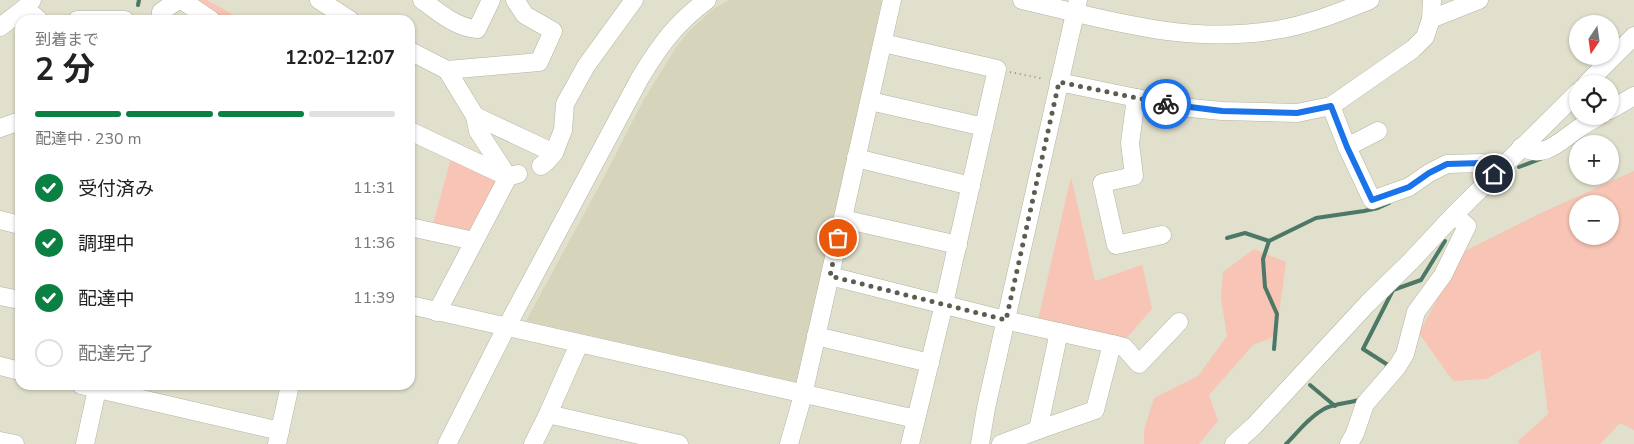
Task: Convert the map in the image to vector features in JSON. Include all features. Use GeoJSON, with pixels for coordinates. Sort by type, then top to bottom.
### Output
{"type":"FeatureCollection","features":[{"type":"Feature","properties":{"kind":"street"},"geometry":{"type":"LineString","coordinates":[[161,15],[161,12],[180,0],[203,15]]}},
{"type":"Feature","properties":{"kind":"street"},"geometry":{"type":"LineString","coordinates":[[319,0],[342,15]]}},
{"type":"Feature","properties":{"kind":"street"},"geometry":{"type":"LineString","coordinates":[[422,0],[437,12],[466,28],[477,29],[491,0]]}},
{"type":"Feature","properties":{"kind":"street"},"geometry":{"type":"LineString","coordinates":[[415,54],[448,70],[539,62],[553,32],[525,15],[515,0]]}},
{"type":"Feature","properties":{"kind":"street"},"geometry":{"type":"LineString","coordinates":[[541,166],[554,153],[563,130],[565,104],[586,66],[634,0]]}},
{"type":"Feature","properties":{"kind":"street"},"geometry":{"type":"LineString","coordinates":[[447,444],[506,328],[654,54],[671,31],[691,12],[708,0]]}},
{"type":"Feature","properties":{"kind":"street"},"geometry":{"type":"LineString","coordinates":[[789,444],[803,395],[892,0]]}},
{"type":"Feature","properties":{"kind":"street"},"geometry":{"type":"LineString","coordinates":[[1022,0],[1076,6],[1148,29],[1208,35],[1244,34],[1277,30],[1314,21],[1365,1]]}},
{"type":"Feature","properties":{"kind":"street"},"geometry":{"type":"LineString","coordinates":[[1059,82],[1180,107],[1222,111],[1297,113],[1331,106],[1413,50],[1425,37],[1431,19],[1432,0]]}},
{"type":"Feature","properties":{"kind":"street"},"geometry":{"type":"LineString","coordinates":[[1431,19],[1478,0]]}},
{"type":"Feature","properties":{"kind":"street"},"geometry":{"type":"LineString","coordinates":[[15,15],[29,4],[36,15]]}},
{"type":"Feature","properties":{"kind":"street"},"geometry":{"type":"LineString","coordinates":[[980,444],[986,408],[1076,6]]}},
{"type":"Feature","properties":{"kind":"street"},"geometry":{"type":"LineString","coordinates":[[0,27],[15,15]]}},
{"type":"Feature","properties":{"kind":"street"},"geometry":{"type":"LineString","coordinates":[[1595,75],[1634,36]]}},
{"type":"Feature","properties":{"kind":"street"},"geometry":{"type":"LineString","coordinates":[[883,43],[997,69],[958,245],[910,444]]}},
{"type":"Feature","properties":{"kind":"street"},"geometry":{"type":"LineString","coordinates":[[448,70],[475,116],[478,131],[513,176]]}},
{"type":"Feature","properties":{"kind":"street"},"geometry":{"type":"LineString","coordinates":[[1619,105],[1634,96]]}},
{"type":"Feature","properties":{"kind":"street"},"geometry":{"type":"LineString","coordinates":[[1136,98],[1130,143],[1134,176],[1102,184],[1116,245],[1162,234]]}},
{"type":"Feature","properties":{"kind":"street"},"geometry":{"type":"LineString","coordinates":[[870,101],[984,128]]}},
{"type":"Feature","properties":{"kind":"street"},"geometry":{"type":"LineString","coordinates":[[1234,444],[1254,426],[1368,302],[1569,101]]}},
{"type":"Feature","properties":{"kind":"street"},"geometry":{"type":"LineString","coordinates":[[1331,106],[1347,147],[1372,200],[1409,187],[1429,173],[1447,164],[1482,163],[1494,174]]}},
{"type":"Feature","properties":{"kind":"street"},"geometry":{"type":"LineString","coordinates":[[475,116],[554,153]]}},
{"type":"Feature","properties":{"kind":"street"},"geometry":{"type":"LineString","coordinates":[[1521,147],[1526,150],[1537,151],[1552,148],[1584,125]]}},
{"type":"Feature","properties":{"kind":"street"},"geometry":{"type":"LineString","coordinates":[[1347,147],[1378,131]]}},
{"type":"Feature","properties":{"kind":"street"},"geometry":{"type":"LineString","coordinates":[[415,134],[513,176]]}},
{"type":"Feature","properties":{"kind":"street"},"geometry":{"type":"LineString","coordinates":[[856,158],[971,186]]}},
{"type":"Feature","properties":{"kind":"street"},"geometry":{"type":"LineString","coordinates":[[437,312],[474,241],[513,176]]}},
{"type":"Feature","properties":{"kind":"street"},"geometry":{"type":"LineString","coordinates":[[1348,444],[1360,422],[1365,404],[1397,367],[1405,354],[1416,312],[1443,275],[1468,226],[1454,215]]}},
{"type":"Feature","properties":{"kind":"street"},"geometry":{"type":"LineString","coordinates":[[843,218],[958,245]]}},
{"type":"Feature","properties":{"kind":"street"},"geometry":{"type":"LineString","coordinates":[[0,220],[15,224]]}},
{"type":"Feature","properties":{"kind":"street"},"geometry":{"type":"LineString","coordinates":[[415,227],[474,241]]}},
{"type":"Feature","properties":{"kind":"street"},"geometry":{"type":"LineString","coordinates":[[830,276],[1124,347],[1139,364],[1179,322]]}},
{"type":"Feature","properties":{"kind":"street"},"geometry":{"type":"LineString","coordinates":[[0,296],[15,299]]}},
{"type":"Feature","properties":{"kind":"street"},"geometry":{"type":"LineString","coordinates":[[415,306],[916,419]]}},
{"type":"Feature","properties":{"kind":"street"},"geometry":{"type":"LineString","coordinates":[[1038,430],[1059,332]]}},
{"type":"Feature","properties":{"kind":"street"},"geometry":{"type":"LineString","coordinates":[[816,336],[930,363]]}},
{"type":"Feature","properties":{"kind":"street"},"geometry":{"type":"LineString","coordinates":[[533,444],[579,344]]}},
{"type":"Feature","properties":{"kind":"street"},"geometry":{"type":"LineString","coordinates":[[1002,444],[1095,410],[1112,344]]}},
{"type":"Feature","properties":{"kind":"street"},"geometry":{"type":"LineString","coordinates":[[0,366],[15,370]]}},
{"type":"Feature","properties":{"kind":"street"},"geometry":{"type":"LineString","coordinates":[[85,444],[92,390]]}},
{"type":"Feature","properties":{"kind":"street"},"geometry":{"type":"LineString","coordinates":[[107,390],[278,437],[289,390]]}},
{"type":"Feature","properties":{"kind":"street"},"geometry":{"type":"LineString","coordinates":[[548,414],[679,444]]}},
{"type":"Feature","properties":{"kind":"street"},"geometry":{"type":"LineString","coordinates":[[0,440],[15,444]]}},
{"type":"Feature","properties":{"kind":"path"},"geometry":{"type":"LineString","coordinates":[[997,69],[1059,82]]}},
{"type":"Feature","properties":{"kind":"shaded area"},"geometry":{"type":"Polygon","coordinates":[[[188,0],[207,0],[234,15],[210,15],[188,0]]]}},
{"type":"Feature","properties":{"kind":"shaded area"},"geometry":{"type":"Polygon","coordinates":[[[729,0],[882,0],[796,382],[526,321],[643,101],[675,49],[688,32],[713,9],[729,0]]]}},
{"type":"Feature","properties":{"kind":"shaded area"},"geometry":{"type":"Polygon","coordinates":[[[452,154],[503,179],[470,236],[432,228],[452,154]]]}},
{"type":"Feature","properties":{"kind":"shaded area"},"geometry":{"type":"Polygon","coordinates":[[[1634,171],[1634,430],[1620,423],[1600,444],[1520,444],[1517,442],[1548,414],[1540,350],[1486,379],[1453,381],[1419,333],[1463,252],[1569,200],[1569,245],[1619,245],[1619,195],[1581,195],[1603,185],[1619,185],[1619,178],[1634,171]]]}},
{"type":"Feature","properties":{"kind":"shaded area"},"geometry":{"type":"Polygon","coordinates":[[[1071,177],[1095,281],[1142,265],[1143,268],[1152,309],[1122,343],[1037,324],[1071,177]]]}},
{"type":"Feature","properties":{"kind":"shaded area"},"geometry":{"type":"Polygon","coordinates":[[[1254,249],[1286,262],[1276,336],[1253,345],[1209,395],[1218,421],[1199,444],[1144,444],[1144,430],[1154,398],[1198,376],[1227,336],[1221,298],[1223,272],[1254,249]]]}},
{"type":"Feature","properties":{"kind":"waterway"},"geometry":{"type":"LineString","coordinates":[[138,5],[139,0]]}},
{"type":"Feature","properties":{"kind":"waterway"},"geometry":{"type":"LineString","coordinates":[[1519,167],[1543,158]]}},
{"type":"Feature","properties":{"kind":"waterway"},"geometry":{"type":"LineString","coordinates":[[1274,349],[1277,314],[1265,287],[1263,259],[1269,241],[1316,218],[1364,211],[1389,203]]}},
{"type":"Feature","properties":{"kind":"waterway"},"geometry":{"type":"LineString","coordinates":[[1227,238],[1245,233],[1269,241]]}},
{"type":"Feature","properties":{"kind":"waterway"},"geometry":{"type":"LineString","coordinates":[[1386,368],[1388,365],[1363,349],[1393,290],[1421,280],[1445,241]]}},
{"type":"Feature","properties":{"kind":"waterway"},"geometry":{"type":"LineString","coordinates":[[1310,385],[1335,406]]}},
{"type":"Feature","properties":{"kind":"waterway"},"geometry":{"type":"LineString","coordinates":[[1286,444],[1309,420],[1327,407],[1359,400],[1360,398]]}},
{"type":"Feature","properties":{"kind":"way so far"},"geometry":{"type":"LineString","coordinates":[[838,238],[830,276],[1006,320],[1059,82],[1166,104]]}},
{"type":"Feature","properties":{"kind":"route"},"geometry":{"type":"LineString","coordinates":[[1166,104],[1222,111],[1297,113],[1331,106],[1347,147],[1372,200],[1409,187],[1429,173],[1447,164],[1482,163],[1494,174]]}}]}
